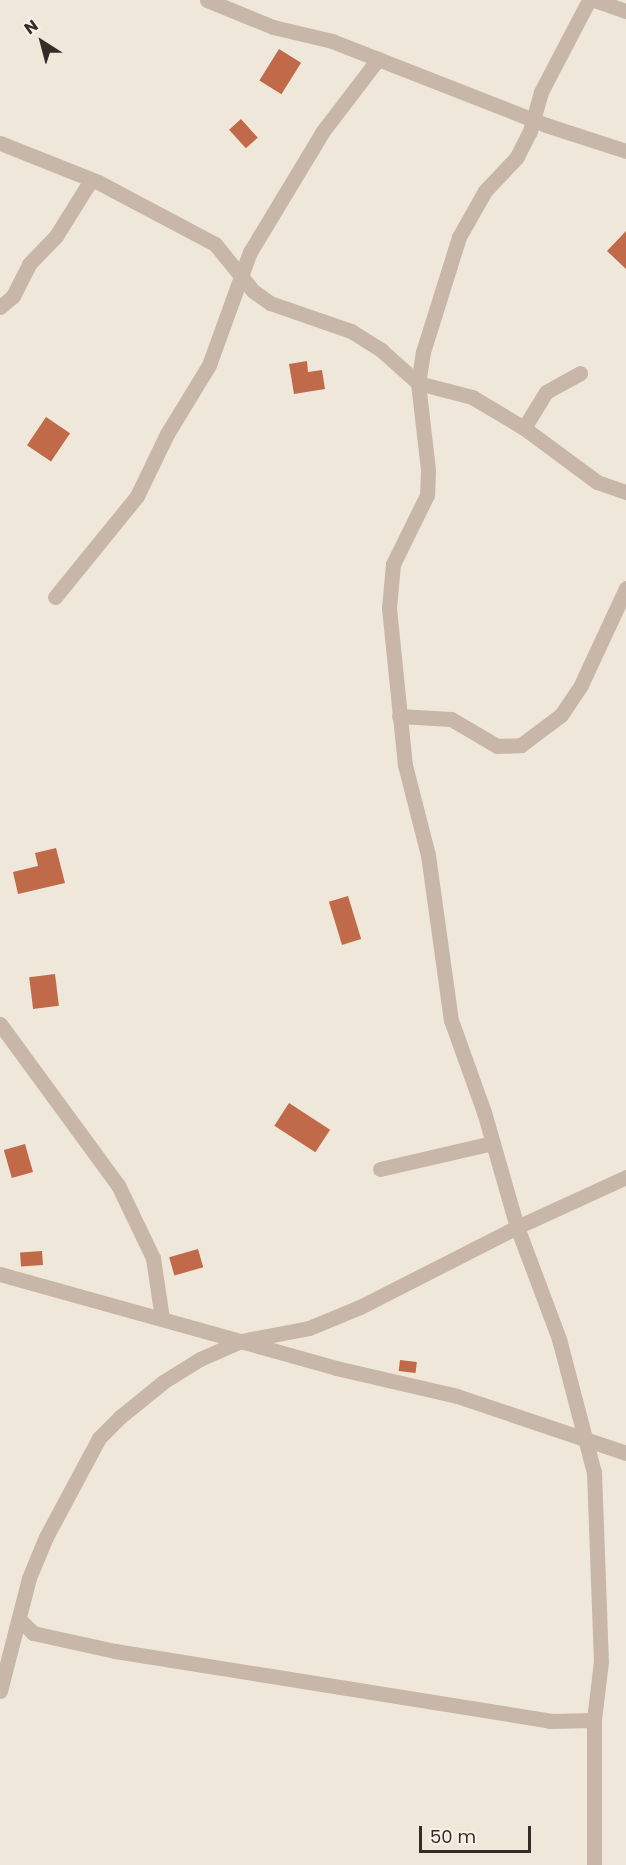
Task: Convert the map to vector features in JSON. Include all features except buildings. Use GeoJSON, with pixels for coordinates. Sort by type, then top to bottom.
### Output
{"type":"FeatureCollection","features":[{"type":"Feature","properties":{"kind":"street"},"geometry":{"type":"LineString","coordinates":[[207,0],[273,27],[332,41],[626,151]]}},
{"type":"Feature","properties":{"kind":"street"},"geometry":{"type":"LineString","coordinates":[[590,0],[541,92],[517,157],[485,191],[459,237],[423,352],[418,383],[429,482],[423,507],[393,564],[389,591],[405,765],[428,855],[451,1020],[493,1143],[517,1227],[559,1340],[594,1472],[601,1615],[601,1661],[594,1720],[594,1865]]}},
{"type":"Feature","properties":{"kind":"street"},"geometry":{"type":"LineString","coordinates":[[594,0],[626,11]]}},
{"type":"Feature","properties":{"kind":"street"},"geometry":{"type":"LineString","coordinates":[[55,597],[136,496],[167,434],[209,365],[223,334],[239,274],[324,131],[378,59]]}},
{"type":"Feature","properties":{"kind":"street"},"geometry":{"type":"LineString","coordinates":[[0,143],[91,180],[215,244],[253,291],[270,303],[351,331],[381,350],[418,383],[472,397],[524,428],[597,482],[626,492]]}},
{"type":"Feature","properties":{"kind":"street"},"geometry":{"type":"LineString","coordinates":[[0,307],[13,296],[29,264],[56,236],[91,180]]}},
{"type":"Feature","properties":{"kind":"street"},"geometry":{"type":"LineString","coordinates":[[524,428],[546,392],[580,373]]}},
{"type":"Feature","properties":{"kind":"street"},"geometry":{"type":"LineString","coordinates":[[399,716],[451,719],[497,746],[520,745],[561,715],[581,686],[626,588]]}},
{"type":"Feature","properties":{"kind":"street"},"geometry":{"type":"LineString","coordinates":[[0,1024],[118,1185],[153,1258],[162,1318]]}},
{"type":"Feature","properties":{"kind":"street"},"geometry":{"type":"LineString","coordinates":[[380,1169],[493,1143]]}},
{"type":"Feature","properties":{"kind":"street"},"geometry":{"type":"LineString","coordinates":[[0,1691],[29,1578],[50,1527],[99,1438],[163,1382],[241,1341],[309,1328],[329,1320],[423,1277],[517,1227],[626,1177]]}},
{"type":"Feature","properties":{"kind":"street"},"geometry":{"type":"LineString","coordinates":[[0,1274],[241,1341],[457,1396],[626,1453]]}},
{"type":"Feature","properties":{"kind":"street"},"geometry":{"type":"LineString","coordinates":[[19,1619],[33,1633],[115,1651],[550,1721],[594,1720]]}},
{"type":"Feature","properties":{"kind":"street"},"geometry":{"type":"LineString","coordinates":[[13,1642],[33,1633]]}}]}
